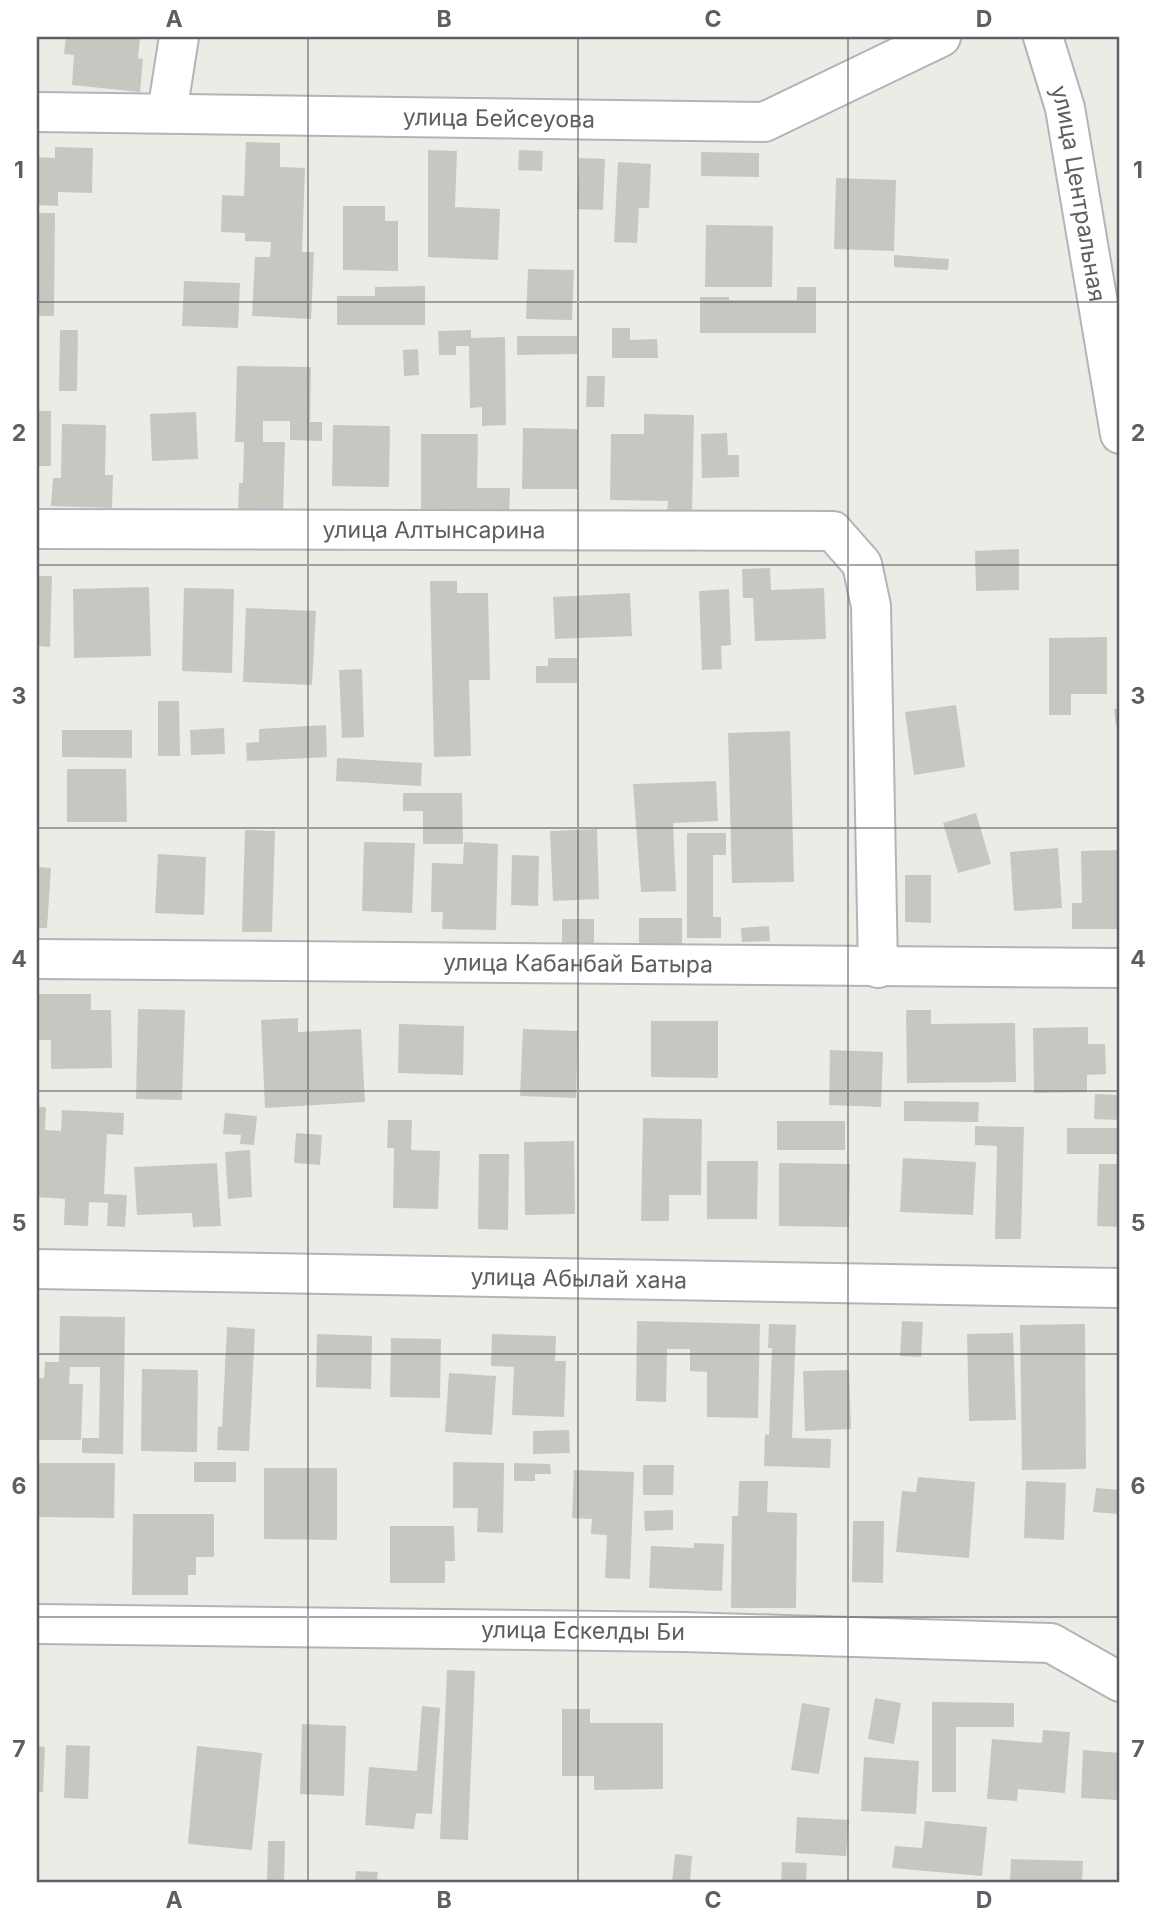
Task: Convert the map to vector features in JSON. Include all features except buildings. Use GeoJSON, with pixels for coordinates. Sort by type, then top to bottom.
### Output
{"type":"FeatureCollection","features":[{"type":"Feature","properties":{"kind":"street"},"geometry":{"type":"LineString","coordinates":[[167,113],[180,37]]}},
{"type":"Feature","properties":{"kind":"street","name":"улица Бейсеуова"},"geometry":{"type":"LineString","coordinates":[[37,112],[764,121],[941,37]]}},
{"type":"Feature","properties":{"kind":"street","name":"улица Центральная"},"geometry":{"type":"LineString","coordinates":[[1042,37],[1065,108],[1120,434]]}},
{"type":"Feature","properties":{"kind":"street","name":"улица Алтынсарина"},"geometry":{"type":"LineString","coordinates":[[37,529],[833,531],[862,564],[871,606],[878,968]]}},
{"type":"Feature","properties":{"kind":"street","name":"улица Кабанбай Батыра"},"geometry":{"type":"LineString","coordinates":[[37,959],[1120,968]]}},
{"type":"Feature","properties":{"kind":"street","name":"улица Абылай хана"},"geometry":{"type":"LineString","coordinates":[[37,1269],[1120,1287]]}},
{"type":"Feature","properties":{"kind":"street","name":"улица Ескелды Би"},"geometry":{"type":"LineString","coordinates":[[37,1624],[684,1632],[1051,1643],[1120,1682]]}}]}
